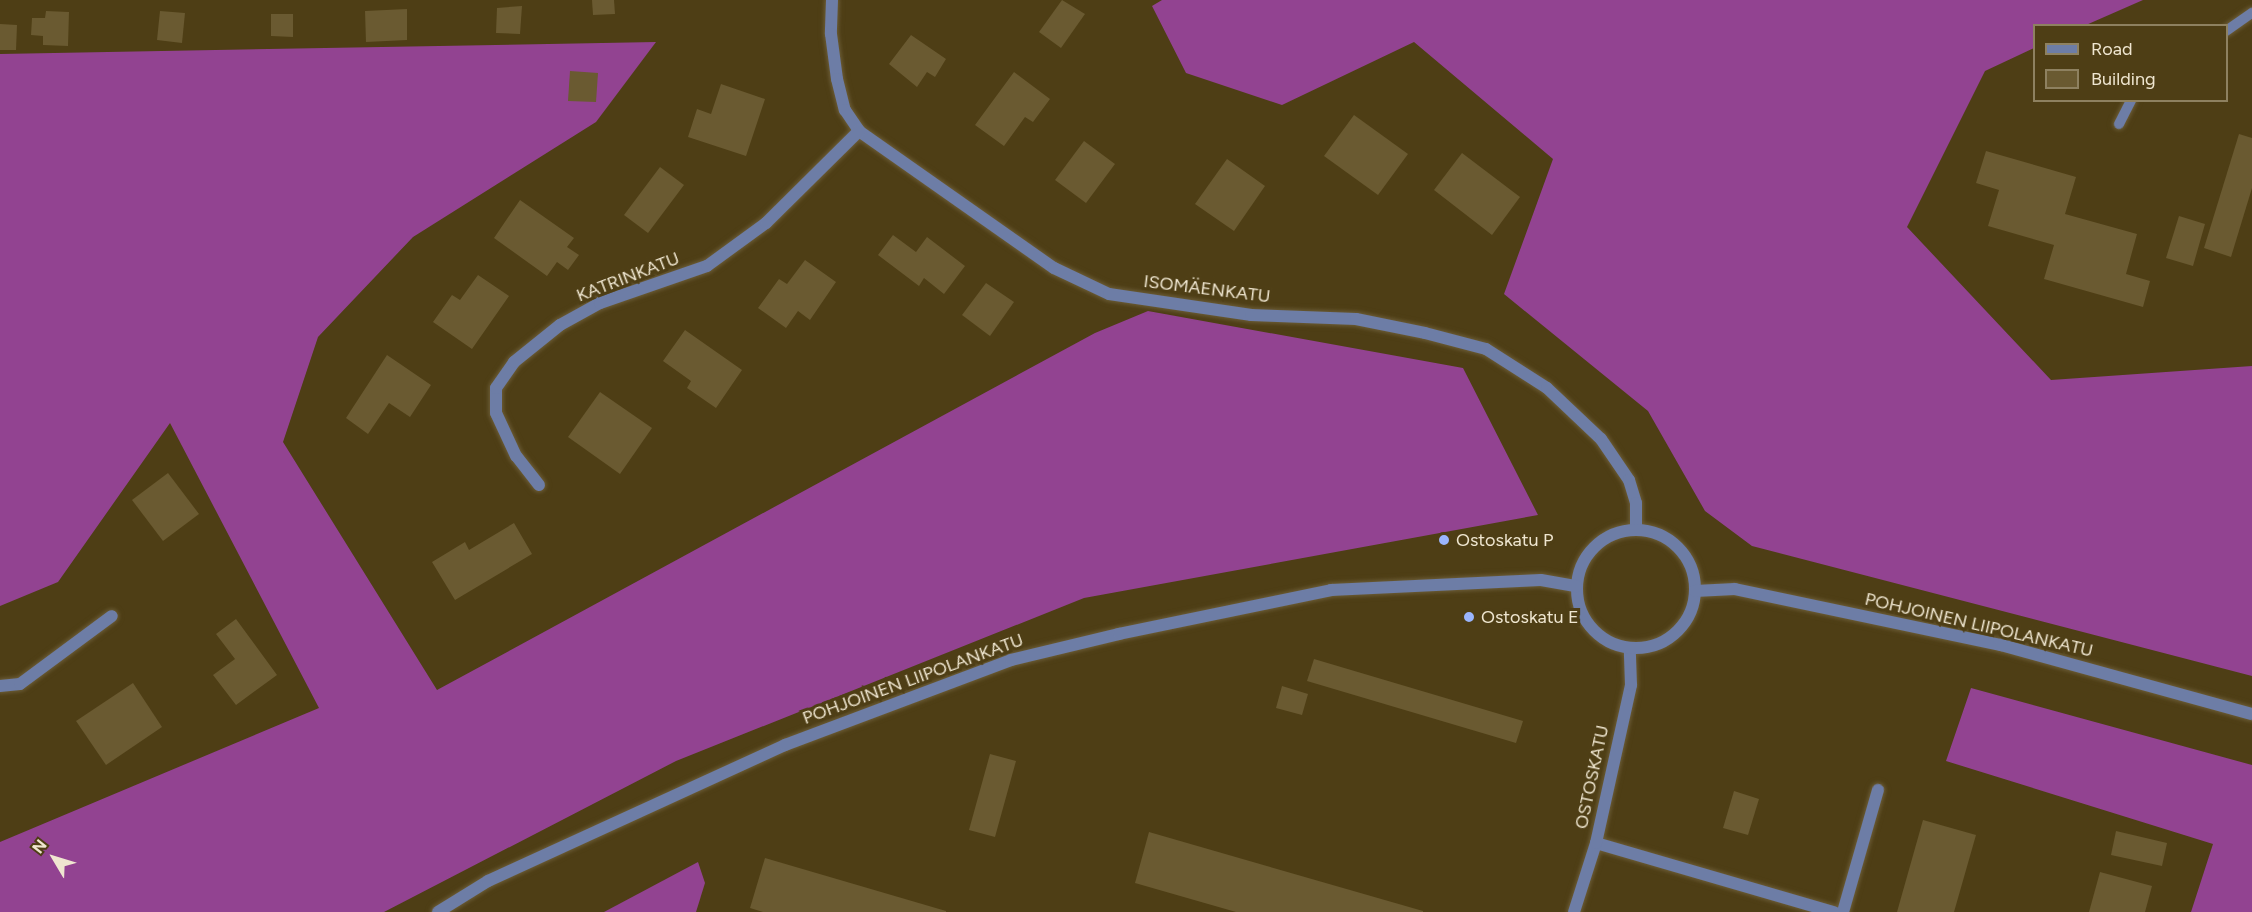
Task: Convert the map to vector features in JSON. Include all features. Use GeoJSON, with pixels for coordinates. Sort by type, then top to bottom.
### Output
{"type":"FeatureCollection","features":[{"type":"Feature","properties":{"kind":"street","name":"ISOMÄENKATU"},"geometry":{"type":"LineString","coordinates":[[832,0],[831,34],[837,79],[845,110],[860,131],[1054,268],[1109,294],[1251,315],[1356,320],[1425,333],[1486,349],[1547,388],[1601,439],[1629,480],[1636,503],[1636,529]]}},
{"type":"Feature","properties":{"kind":"street","name":"KATRINKATU"},"geometry":{"type":"LineString","coordinates":[[539,485],[516,456],[496,413],[496,388],[514,362],[560,325],[600,303],[707,266],[766,223],[860,131]]}},
{"type":"Feature","properties":{"kind":"street"},"geometry":{"type":"LineString","coordinates":[[1636,529],[1663,536],[1675,545],[1688,561],[1695,591],[1688,616],[1676,632],[1651,646],[1630,648],[1610,642],[1593,630],[1579,607],[1576,586],[1584,558],[1610,535],[1636,529]]}},
{"type":"Feature","properties":{"kind":"street","name":"POHJOINEN LIIPOLANKATU"},"geometry":{"type":"LineString","coordinates":[[438,912],[488,881],[785,745],[1011,660],[1119,634],[1331,590],[1541,580],[1576,586]]}},
{"type":"Feature","properties":{"kind":"street","name":"POHJOINEN LIIPOLANKATU"},"geometry":{"type":"LineString","coordinates":[[1695,591],[1735,590],[2001,645],[2252,714]]}},
{"type":"Feature","properties":{"kind":"street"},"geometry":{"type":"LineString","coordinates":[[0,686],[20,684],[112,616]]}},
{"type":"Feature","properties":{"kind":"street","name":"OSTOSKATU"},"geometry":{"type":"LineString","coordinates":[[1574,912],[1596,843],[1631,685],[1630,648]]}},
{"type":"Feature","properties":{"kind":"street"},"geometry":{"type":"LineString","coordinates":[[1843,912],[1878,790]]}},
{"type":"Feature","properties":{"kind":"street"},"geometry":{"type":"LineString","coordinates":[[1596,843],[1834,912]]}},
{"type":"Feature","properties":{"kind":"lane"},"geometry":{"type":"LineString","coordinates":[[2228,30],[2252,13]]}},
{"type":"Feature","properties":{"kind":"lane"},"geometry":{"type":"LineString","coordinates":[[2119,124],[2130,102]]}},
{"type":"Feature","properties":{"kind":"shaded area"},"geometry":{"type":"Polygon","coordinates":[[[1162,0],[2143,0],[2088,24],[2033,24],[2033,48],[1985,71],[1907,227],[2051,380],[2252,366],[2252,676],[1752,546],[1705,511],[1648,411],[1504,294],[1553,159],[1414,42],[1282,105],[1186,73],[1152,6],[1162,0]]]}},
{"type":"Feature","properties":{"kind":"shaded area"},"geometry":{"type":"Polygon","coordinates":[[[656,42],[596,122],[413,237],[318,337],[283,442],[437,690],[1095,333],[1148,311],[1463,368],[1538,515],[1084,598],[676,761],[384,912],[0,912],[0,842],[319,708],[170,423],[58,582],[0,606],[0,54],[656,42]]]}},
{"type":"Feature","properties":{"kind":"shaded area"},"geometry":{"type":"Polygon","coordinates":[[[1971,688],[2252,765],[2252,912],[2191,912],[2213,844],[1946,761],[1971,688]]]}},
{"type":"Feature","properties":{"kind":"shaded area"},"geometry":{"type":"Polygon","coordinates":[[[698,862],[705,883],[696,912],[604,912],[698,862]]]}},
{"type":"Feature","properties":{"kind":"building"},"geometry":{"type":"Polygon","coordinates":[[[592,0],[614,0],[615,14],[593,15],[592,0]]]}},
{"type":"Feature","properties":{"kind":"building"},"geometry":{"type":"Polygon","coordinates":[[[1062,0],[1085,14],[1061,48],[1039,32],[1062,0]]]}},
{"type":"Feature","properties":{"kind":"building"},"geometry":{"type":"Polygon","coordinates":[[[522,6],[520,34],[496,33],[497,8],[522,6]]]}},
{"type":"Feature","properties":{"kind":"building"},"geometry":{"type":"Polygon","coordinates":[[[407,9],[407,40],[366,42],[365,11],[407,9]]]}},
{"type":"Feature","properties":{"kind":"building"},"geometry":{"type":"Polygon","coordinates":[[[46,11],[69,12],[68,46],[43,45],[43,36],[31,35],[32,18],[45,18],[46,11]]]}},
{"type":"Feature","properties":{"kind":"building"},"geometry":{"type":"Polygon","coordinates":[[[160,11],[185,13],[182,43],[157,40],[160,11]]]}},
{"type":"Feature","properties":{"kind":"building"},"geometry":{"type":"Polygon","coordinates":[[[271,14],[293,14],[293,37],[271,36],[271,14]]]}},
{"type":"Feature","properties":{"kind":"building"},"geometry":{"type":"Polygon","coordinates":[[[0,24],[17,25],[16,50],[0,50],[0,24]]]}},
{"type":"Feature","properties":{"kind":"building"},"geometry":{"type":"Polygon","coordinates":[[[911,35],[946,59],[935,77],[927,72],[917,87],[889,64],[911,35]]]}},
{"type":"Feature","properties":{"kind":"building"},"geometry":{"type":"Polygon","coordinates":[[[570,71],[598,73],[596,102],[568,101],[570,71]]]}},
{"type":"Feature","properties":{"kind":"building"},"geometry":{"type":"Polygon","coordinates":[[[1014,72],[1050,99],[1033,122],[1025,117],[1004,146],[975,125],[1014,72]]]}},
{"type":"Feature","properties":{"kind":"building"},"geometry":{"type":"Polygon","coordinates":[[[721,84],[765,99],[746,156],[688,137],[697,109],[711,114],[721,84]]]}},
{"type":"Feature","properties":{"kind":"building"},"geometry":{"type":"Polygon","coordinates":[[[1354,115],[1408,154],[1378,195],[1324,156],[1354,115]]]}},
{"type":"Feature","properties":{"kind":"building"},"geometry":{"type":"Polygon","coordinates":[[[2239,134],[2252,138],[2252,188],[2231,257],[2204,248],[2239,134]]]}},
{"type":"Feature","properties":{"kind":"building"},"geometry":{"type":"Polygon","coordinates":[[[1084,141],[1115,164],[1086,203],[1055,180],[1084,141]]]}},
{"type":"Feature","properties":{"kind":"building"},"geometry":{"type":"Polygon","coordinates":[[[1986,151],[2076,177],[2065,214],[2137,234],[2126,274],[2150,281],[2143,307],[2044,279],[2054,245],[1988,226],[1999,190],[1976,183],[1986,151]]]}},
{"type":"Feature","properties":{"kind":"building"},"geometry":{"type":"Polygon","coordinates":[[[1462,153],[1520,197],[1492,235],[1434,190],[1462,153]]]}},
{"type":"Feature","properties":{"kind":"building"},"geometry":{"type":"Polygon","coordinates":[[[1227,159],[1265,186],[1234,231],[1195,204],[1227,159]]]}},
{"type":"Feature","properties":{"kind":"building"},"geometry":{"type":"Polygon","coordinates":[[[660,167],[684,185],[648,233],[624,215],[660,167]]]}},
{"type":"Feature","properties":{"kind":"building"},"geometry":{"type":"Polygon","coordinates":[[[520,200],[574,238],[567,247],[579,255],[568,270],[557,262],[547,276],[494,238],[520,200]]]}},
{"type":"Feature","properties":{"kind":"building"},"geometry":{"type":"Polygon","coordinates":[[[2179,216],[2205,224],[2193,266],[2166,258],[2179,216]]]}},
{"type":"Feature","properties":{"kind":"building"},"geometry":{"type":"Polygon","coordinates":[[[893,235],[916,252],[927,237],[965,266],[944,294],[924,278],[919,286],[878,255],[893,235]]]}},
{"type":"Feature","properties":{"kind":"building"},"geometry":{"type":"Polygon","coordinates":[[[805,260],[836,282],[810,320],[798,311],[786,328],[758,308],[779,279],[787,284],[805,260]]]}},
{"type":"Feature","properties":{"kind":"building"},"geometry":{"type":"Polygon","coordinates":[[[478,275],[509,296],[472,349],[433,322],[452,295],[460,300],[478,275]]]}},
{"type":"Feature","properties":{"kind":"building"},"geometry":{"type":"Polygon","coordinates":[[[986,283],[1014,302],[990,336],[962,315],[986,283]]]}},
{"type":"Feature","properties":{"kind":"building"},"geometry":{"type":"Polygon","coordinates":[[[685,330],[742,370],[716,408],[687,388],[691,381],[663,361],[685,330]]]}},
{"type":"Feature","properties":{"kind":"building"},"geometry":{"type":"Polygon","coordinates":[[[387,355],[431,385],[410,417],[389,403],[368,434],[346,418],[387,355]]]}},
{"type":"Feature","properties":{"kind":"building"},"geometry":{"type":"Polygon","coordinates":[[[600,392],[652,428],[620,474],[568,437],[600,392]]]}},
{"type":"Feature","properties":{"kind":"building"},"geometry":{"type":"Polygon","coordinates":[[[168,473],[199,514],[163,541],[132,500],[168,473]]]}},
{"type":"Feature","properties":{"kind":"building"},"geometry":{"type":"Polygon","coordinates":[[[514,523],[532,554],[455,600],[432,562],[465,542],[469,550],[514,523]]]}},
{"type":"Feature","properties":{"kind":"building"},"geometry":{"type":"Polygon","coordinates":[[[236,619],[277,675],[236,705],[213,675],[235,659],[216,634],[236,619]]]}},
{"type":"Feature","properties":{"kind":"building"},"geometry":{"type":"Polygon","coordinates":[[[1314,659],[1523,721],[1516,743],[1307,681],[1314,659]]]}},
{"type":"Feature","properties":{"kind":"building"},"geometry":{"type":"Polygon","coordinates":[[[133,683],[162,727],[106,765],[76,721],[133,683]]]}},
{"type":"Feature","properties":{"kind":"building"},"geometry":{"type":"Polygon","coordinates":[[[1282,686],[1308,694],[1302,715],[1276,708],[1282,686]]]}},
{"type":"Feature","properties":{"kind":"building"},"geometry":{"type":"Polygon","coordinates":[[[990,754],[1016,761],[995,837],[969,830],[990,754]]]}},
{"type":"Feature","properties":{"kind":"building"},"geometry":{"type":"Polygon","coordinates":[[[1734,791],[1759,799],[1748,835],[1723,828],[1734,791]]]}},
{"type":"Feature","properties":{"kind":"building"},"geometry":{"type":"Polygon","coordinates":[[[1923,820],[1976,835],[1954,912],[1897,912],[1923,820]]]}},
{"type":"Feature","properties":{"kind":"building"},"geometry":{"type":"Polygon","coordinates":[[[2116,831],[2167,843],[2162,866],[2111,855],[2116,831]]]}},
{"type":"Feature","properties":{"kind":"building"},"geometry":{"type":"Polygon","coordinates":[[[1149,832],[1423,912],[1236,912],[1135,883],[1149,832]]]}},
{"type":"Feature","properties":{"kind":"building"},"geometry":{"type":"Polygon","coordinates":[[[765,858],[946,912],[763,912],[750,908],[765,858]]]}},
{"type":"Feature","properties":{"kind":"building"},"geometry":{"type":"Polygon","coordinates":[[[2100,872],[2152,886],[2145,912],[2089,912],[2100,872]]]}},
{"type":"Feature","properties":{"kind":"place","name":"Ostoskatu P"},"geometry":{"type":"Point","coordinates":[1444,540]}},
{"type":"Feature","properties":{"kind":"place","name":"Ostoskatu E"},"geometry":{"type":"Point","coordinates":[1469,617]}}]}
